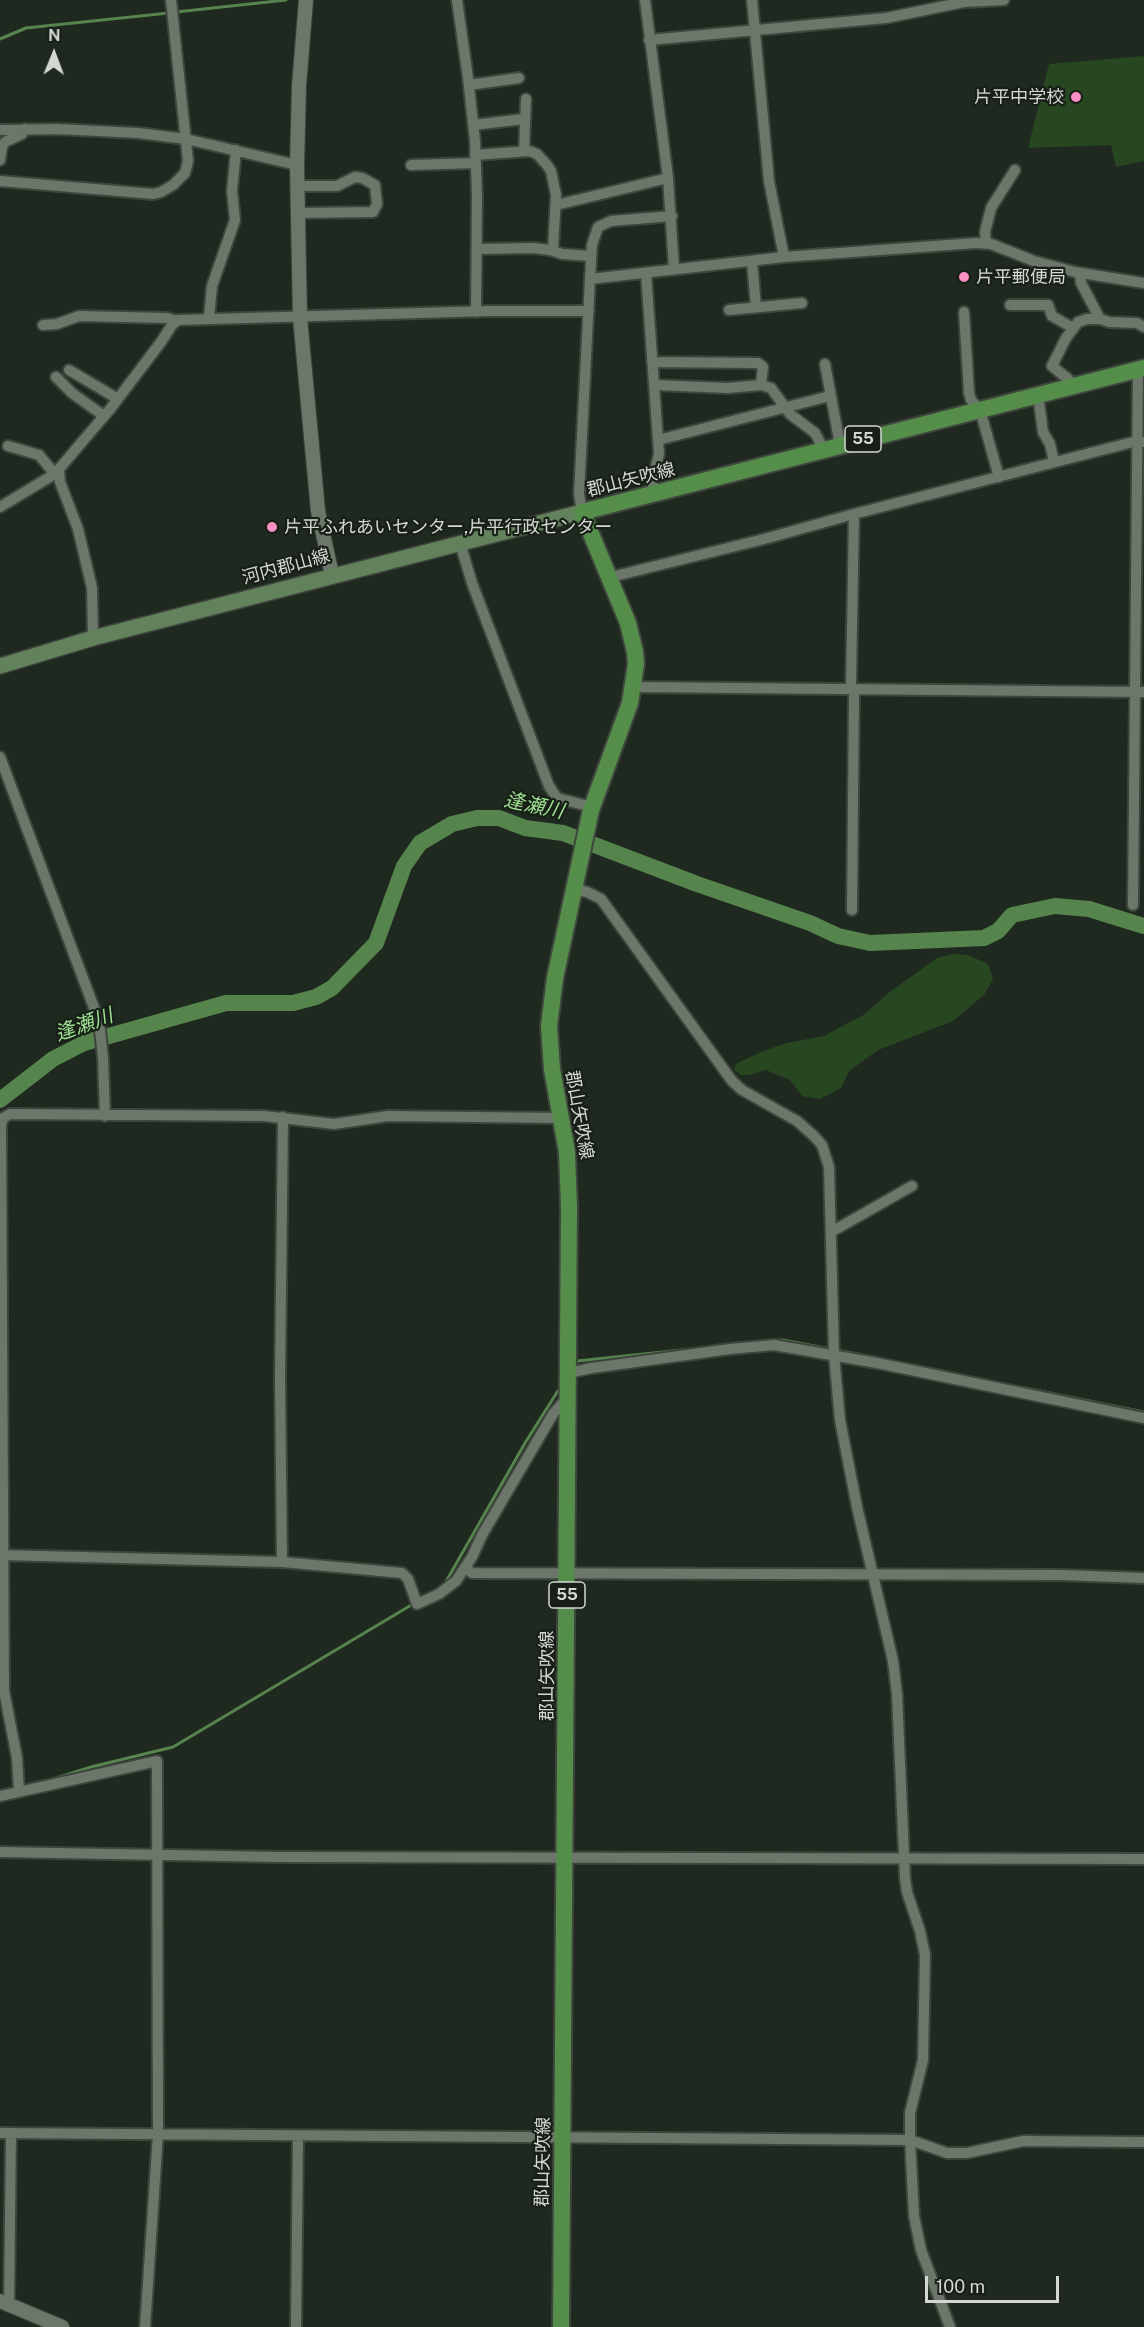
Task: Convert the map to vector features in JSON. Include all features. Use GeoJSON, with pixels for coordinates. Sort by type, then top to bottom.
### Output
{"type":"FeatureCollection","features":[{"type":"Feature","properties":{"kind":"main road","name":"郡山矢吹線"},"geometry":{"type":"LineString","coordinates":[[561,2327],[569,1169],[549,1050],[549,1026],[555,978],[592,808],[634,687],[634,646],[628,623],[611,577],[582,512],[1141,369]]}},
{"type":"Feature","properties":{"kind":"main road","name":"河内郡山線"},"geometry":{"type":"LineString","coordinates":[[0,666],[93,638],[582,512]]}},
{"type":"Feature","properties":{"kind":"street"},"geometry":{"type":"LineString","coordinates":[[0,181],[153,194],[173,185],[185,173],[188,161],[171,0]]}},
{"type":"Feature","properties":{"kind":"street"},"geometry":{"type":"LineString","coordinates":[[306,0],[298,86],[300,318],[318,511],[332,575]]}},
{"type":"Feature","properties":{"kind":"street"},"geometry":{"type":"LineString","coordinates":[[457,0],[469,85],[476,159],[476,312]]}},
{"type":"Feature","properties":{"kind":"street"},"geometry":{"type":"LineString","coordinates":[[645,0],[668,178],[674,269]]}},
{"type":"Feature","properties":{"kind":"street"},"geometry":{"type":"LineString","coordinates":[[752,0],[769,181],[784,257]]}},
{"type":"Feature","properties":{"kind":"street"},"geometry":{"type":"LineString","coordinates":[[649,40],[886,18],[964,2],[1004,0]]}},
{"type":"Feature","properties":{"kind":"street"},"geometry":{"type":"LineString","coordinates":[[469,85],[519,78]]}},
{"type":"Feature","properties":{"kind":"street"},"geometry":{"type":"LineString","coordinates":[[524,151],[526,99]]}},
{"type":"Feature","properties":{"kind":"street"},"geometry":{"type":"LineString","coordinates":[[473,125],[524,120]]}},
{"type":"Feature","properties":{"kind":"street"},"geometry":{"type":"LineString","coordinates":[[0,160],[3,144],[26,129]]}},
{"type":"Feature","properties":{"kind":"street"},"geometry":{"type":"LineString","coordinates":[[0,130],[138,133],[186,139],[297,165]]}},
{"type":"Feature","properties":{"kind":"street"},"geometry":{"type":"LineString","coordinates":[[210,318],[212,286],[236,220],[232,191],[236,150]]}},
{"type":"Feature","properties":{"kind":"street"},"geometry":{"type":"LineString","coordinates":[[411,165],[476,159],[524,151],[537,154],[549,168],[556,205],[554,250]]}},
{"type":"Feature","properties":{"kind":"street"},"geometry":{"type":"LineString","coordinates":[[986,243],[987,223],[992,208],[1015,170]]}},
{"type":"Feature","properties":{"kind":"street"},"geometry":{"type":"LineString","coordinates":[[298,186],[337,186],[355,177],[362,178],[375,185],[377,204],[373,212],[298,213]]}},
{"type":"Feature","properties":{"kind":"street"},"geometry":{"type":"LineString","coordinates":[[556,205],[668,178]]}},
{"type":"Feature","properties":{"kind":"street"},"geometry":{"type":"LineString","coordinates":[[582,512],[579,494],[590,256],[595,232],[604,223],[672,216]]}},
{"type":"Feature","properties":{"kind":"street"},"geometry":{"type":"LineString","coordinates":[[590,279],[784,257],[986,243],[1034,261],[1080,274],[1141,281]]}},
{"type":"Feature","properties":{"kind":"street"},"geometry":{"type":"LineString","coordinates":[[477,249],[533,248],[554,250],[562,254],[590,256]]}},
{"type":"Feature","properties":{"kind":"street"},"geometry":{"type":"LineString","coordinates":[[752,261],[756,307]]}},
{"type":"Feature","properties":{"kind":"street"},"geometry":{"type":"LineString","coordinates":[[646,273],[658,440],[658,462],[654,473],[653,494]]}},
{"type":"Feature","properties":{"kind":"street"},"geometry":{"type":"LineString","coordinates":[[1080,274],[1081,283],[1100,319]]}},
{"type":"Feature","properties":{"kind":"street"},"geometry":{"type":"LineString","coordinates":[[729,310],[802,303]]}},
{"type":"Feature","properties":{"kind":"street"},"geometry":{"type":"LineString","coordinates":[[1010,305],[1048,305],[1052,315],[1073,328]]}},
{"type":"Feature","properties":{"kind":"street"},"geometry":{"type":"LineString","coordinates":[[43,325],[57,324],[79,316],[167,318],[177,321],[210,318],[588,311]]}},
{"type":"Feature","properties":{"kind":"street"},"geometry":{"type":"LineString","coordinates":[[964,312],[969,393],[971,400],[980,410],[999,477]]}},
{"type":"Feature","properties":{"kind":"street"},"geometry":{"type":"LineString","coordinates":[[1073,386],[1052,366],[1073,328],[1083,320],[1100,319],[1109,322],[1137,323],[1144,327]]}},
{"type":"Feature","properties":{"kind":"street"},"geometry":{"type":"LineString","coordinates":[[0,507],[57,473],[64,461],[118,399],[177,321]]}},
{"type":"Feature","properties":{"kind":"street"},"geometry":{"type":"LineString","coordinates":[[652,362],[758,363],[763,367],[761,385]]}},
{"type":"Feature","properties":{"kind":"street"},"geometry":{"type":"LineString","coordinates":[[825,364],[830,396],[832,447]]}},
{"type":"Feature","properties":{"kind":"street"},"geometry":{"type":"LineString","coordinates":[[1133,905],[1139,692],[1141,369]]}},
{"type":"Feature","properties":{"kind":"street"},"geometry":{"type":"LineString","coordinates":[[69,370],[118,399]]}},
{"type":"Feature","properties":{"kind":"street"},"geometry":{"type":"LineString","coordinates":[[56,376],[72,393],[104,416]]}},
{"type":"Feature","properties":{"kind":"street"},"geometry":{"type":"LineString","coordinates":[[654,385],[728,388],[761,385],[774,390],[785,408],[832,447]]}},
{"type":"Feature","properties":{"kind":"street"},"geometry":{"type":"LineString","coordinates":[[1038,395],[1043,432],[1050,444],[1054,462]]}},
{"type":"Feature","properties":{"kind":"street"},"geometry":{"type":"LineString","coordinates":[[658,440],[830,396]]}},
{"type":"Feature","properties":{"kind":"street"},"geometry":{"type":"LineString","coordinates":[[611,577],[1054,462],[1141,442]]}},
{"type":"Feature","properties":{"kind":"street"},"geometry":{"type":"LineString","coordinates":[[8,446],[39,454],[57,473],[78,528],[93,588],[93,638]]}},
{"type":"Feature","properties":{"kind":"street"},"geometry":{"type":"LineString","coordinates":[[852,910],[853,689],[851,685],[854,514]]}},
{"type":"Feature","properties":{"kind":"street"},"geometry":{"type":"LineString","coordinates":[[460,543],[472,583],[553,795],[592,808]]}},
{"type":"Feature","properties":{"kind":"street"},"geometry":{"type":"LineString","coordinates":[[634,687],[1139,692]]}},
{"type":"Feature","properties":{"kind":"street"},"geometry":{"type":"LineString","coordinates":[[0,757],[99,1022],[105,1116]]}},
{"type":"Feature","properties":{"kind":"street"},"geometry":{"type":"LineString","coordinates":[[573,889],[601,899],[732,1081],[742,1090],[797,1121],[822,1145],[829,1167],[834,1355],[840,1420],[893,1661],[897,1694],[907,1892],[920,1931],[924,1955],[923,2060],[911,2106],[910,2140],[916,2235],[950,2327]]}},
{"type":"Feature","properties":{"kind":"street"},"geometry":{"type":"LineString","coordinates":[[19,1792],[18,1758],[4,1691],[1,1555],[1,1122],[6,1115],[283,1117],[316,1124],[334,1124],[381,1116],[561,1118]]}},
{"type":"Feature","properties":{"kind":"street"},"geometry":{"type":"LineString","coordinates":[[282,1562],[280,1378],[283,1117]]}},
{"type":"Feature","properties":{"kind":"street"},"geometry":{"type":"LineString","coordinates":[[831,1232],[912,1186]]}},
{"type":"Feature","properties":{"kind":"street"},"geometry":{"type":"LineString","coordinates":[[568,1373],[730,1348],[774,1345],[834,1355],[1144,1418]]}},
{"type":"Feature","properties":{"kind":"street"},"geometry":{"type":"LineString","coordinates":[[1,1555],[282,1562],[402,1573],[408,1579],[417,1605],[450,1586],[465,1567],[553,1414],[567,1398]]}},
{"type":"Feature","properties":{"kind":"street"},"geometry":{"type":"LineString","coordinates":[[465,1567],[472,1573],[1062,1575],[1144,1578]]}},
{"type":"Feature","properties":{"kind":"street"},"geometry":{"type":"LineString","coordinates":[[0,1796],[157,1761],[158,2134],[145,2327]]}},
{"type":"Feature","properties":{"kind":"street"},"geometry":{"type":"LineString","coordinates":[[0,1852],[157,1853],[279,1857],[1144,1859]]}},
{"type":"Feature","properties":{"kind":"street"},"geometry":{"type":"LineString","coordinates":[[62,2327],[4,2303],[6,2133],[910,2140],[947,2153],[967,2153],[1023,2141],[1144,2142]]}},
{"type":"Feature","properties":{"kind":"street"},"geometry":{"type":"LineString","coordinates":[[296,2327],[298,2136]]}},
{"type":"Feature","properties":{"kind":"green space"},"geometry":{"type":"Polygon","coordinates":[[[1144,56],[1144,161],[1116,167],[1111,145],[1028,148],[1049,64],[1144,56]]]}},
{"type":"Feature","properties":{"kind":"green space"},"geometry":{"type":"Polygon","coordinates":[[[953,954],[968,955],[988,964],[993,979],[984,995],[953,1021],[878,1050],[849,1071],[841,1088],[820,1099],[802,1096],[790,1080],[766,1070],[741,1075],[734,1070],[736,1064],[763,1051],[787,1043],[824,1036],[865,1014],[887,994],[937,958],[953,954]]]}},
{"type":"Feature","properties":{"kind":"waterway"},"geometry":{"type":"LineString","coordinates":[[176,12],[286,0]]}},
{"type":"Feature","properties":{"kind":"waterway"},"geometry":{"type":"LineString","coordinates":[[0,39],[26,28],[169,13]]}},
{"type":"Feature","properties":{"kind":"waterway","name":"逢瀬川"},"geometry":{"type":"LineString","coordinates":[[0,1100],[53,1059],[84,1043],[226,1003],[293,1003],[316,997],[332,988],[376,943],[404,866],[420,843],[452,824],[477,818],[499,818],[525,828],[563,833],[697,884],[810,923],[838,936],[870,943],[984,938],[998,931],[1012,915],[1055,906],[1089,909],[1144,926]]}},
{"type":"Feature","properties":{"kind":"waterway"},"geometry":{"type":"LineString","coordinates":[[736,1343],[783,1340],[830,1349]]}},
{"type":"Feature","properties":{"kind":"waterway"},"geometry":{"type":"LineString","coordinates":[[574,1365],[577,1361],[682,1350]]}},
{"type":"Feature","properties":{"kind":"waterway"},"geometry":{"type":"LineString","coordinates":[[837,1350],[957,1374]]}},
{"type":"Feature","properties":{"kind":"waterway"},"geometry":{"type":"LineString","coordinates":[[444,1585],[525,1443],[561,1386]]}},
{"type":"Feature","properties":{"kind":"waterway"},"geometry":{"type":"LineString","coordinates":[[1025,1388],[1144,1412]]}},
{"type":"Feature","properties":{"kind":"waterway"},"geometry":{"type":"LineString","coordinates":[[50,1780],[91,1767],[173,1747],[413,1604]]}},
{"type":"Feature","properties":{"kind":"place","name":"片平中学校"},"geometry":{"type":"Point","coordinates":[1076,97]}},
{"type":"Feature","properties":{"kind":"place","name":"片平郵便局"},"geometry":{"type":"Point","coordinates":[964,277]}},
{"type":"Feature","properties":{"kind":"place","name":"片平ふれあいセンター,片平行政センター"},"geometry":{"type":"Point","coordinates":[272,527]}}]}
